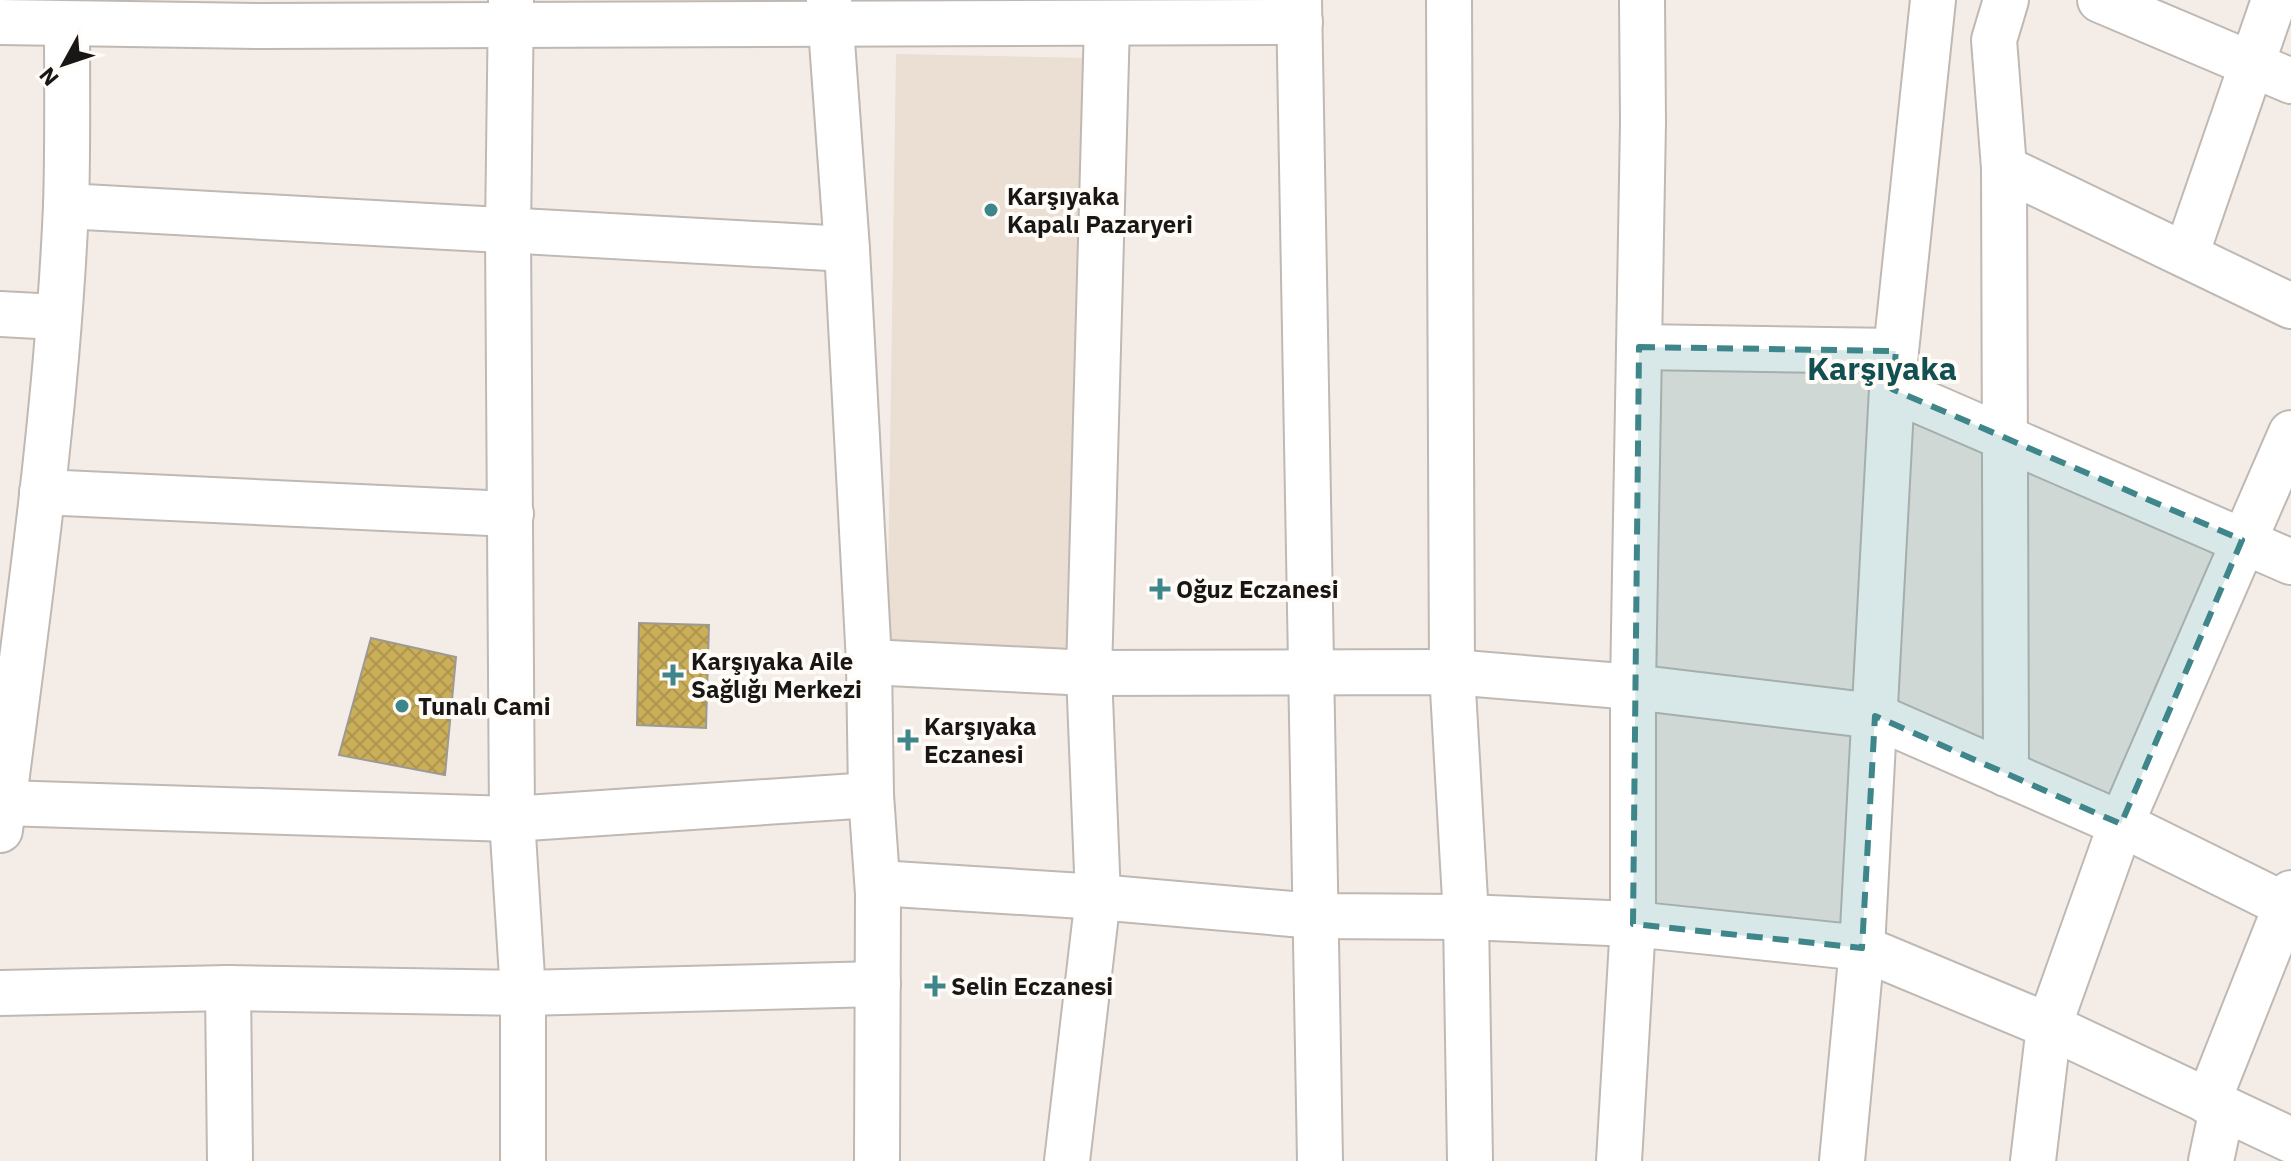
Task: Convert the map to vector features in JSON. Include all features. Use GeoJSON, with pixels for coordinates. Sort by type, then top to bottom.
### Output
{"type":"FeatureCollection","features":[{"type":"Feature","properties":{"kind":"street"},"geometry":{"type":"LineString","coordinates":[[1449,0],[1452,672],[1466,917],[1470,1161]]}},
{"type":"Feature","properties":{"kind":"street"},"geometry":{"type":"LineString","coordinates":[[1619,1161],[1633,924],[1642,0]]}},
{"type":"Feature","properties":{"kind":"street"},"geometry":{"type":"LineString","coordinates":[[1842,1161],[1862,948],[1894,370],[1933,0]]}},
{"type":"Feature","properties":{"kind":"street"},"geometry":{"type":"LineString","coordinates":[[2006,0],[1994,40],[2004,168],[2006,774]]}},
{"type":"Feature","properties":{"kind":"street"},"geometry":{"type":"LineString","coordinates":[[2100,0],[2291,81]]}},
{"type":"Feature","properties":{"kind":"street"},"geometry":{"type":"LineString","coordinates":[[2186,255],[2274,0]]}},
{"type":"Feature","properties":{"kind":"street"},"geometry":{"type":"LineString","coordinates":[[829,11],[847,249],[869,662],[871,795],[878,883],[877,1161]]}},
{"type":"Feature","properties":{"kind":"street"},"geometry":{"type":"LineString","coordinates":[[0,22],[67,24],[261,13],[1046,11],[1107,23],[1153,11],[1300,11],[1320,1161]]}},
{"type":"Feature","properties":{"kind":"street"},"geometry":{"type":"LineString","coordinates":[[511,12],[508,232],[512,819],[523,993],[523,1161]]}},
{"type":"Feature","properties":{"kind":"street"},"geometry":{"type":"LineString","coordinates":[[1067,1161],[1098,897],[1089,673],[1107,23]]}},
{"type":"Feature","properties":{"kind":"street"},"geometry":{"type":"LineString","coordinates":[[67,24],[66,206],[57,317],[42,492],[18,543],[2,818],[512,819],[871,795]]}},
{"type":"Feature","properties":{"kind":"street"},"geometry":{"type":"LineString","coordinates":[[2004,168],[2291,306]]}},
{"type":"Feature","properties":{"kind":"street"},"geometry":{"type":"LineString","coordinates":[[66,206],[847,249]]}},
{"type":"Feature","properties":{"kind":"street"},"geometry":{"type":"LineString","coordinates":[[0,314],[57,317]]}},
{"type":"Feature","properties":{"kind":"street"},"geometry":{"type":"LineString","coordinates":[[1639,347],[1894,370],[2003,437],[2291,562]]}},
{"type":"Feature","properties":{"kind":"street"},"geometry":{"type":"LineString","coordinates":[[2033,1161],[2049,1026],[2121,824],[2291,433]]}},
{"type":"Feature","properties":{"kind":"street"},"geometry":{"type":"LineString","coordinates":[[42,492],[511,514]]}},
{"type":"Feature","properties":{"kind":"street"},"geometry":{"type":"LineString","coordinates":[[869,662],[1089,673],[1452,672],[1633,687],[1875,716],[2289,902],[2215,1105],[2211,1161]]}},
{"type":"Feature","properties":{"kind":"street"},"geometry":{"type":"LineString","coordinates":[[878,883],[1098,897],[1315,916],[1466,917],[1633,924],[1862,948],[2049,1026],[2291,1140]]}},
{"type":"Feature","properties":{"kind":"street"},"geometry":{"type":"LineString","coordinates":[[0,993],[228,988],[523,993],[878,984]]}},
{"type":"Feature","properties":{"kind":"street"},"geometry":{"type":"LineString","coordinates":[[228,988],[230,1161]]}},
{"type":"Feature","properties":{"kind":"highlighted area"},"geometry":{"type":"Polygon","coordinates":[[[1639,347],[1896,351],[1892,389],[2242,540],[2121,824],[1875,716],[1862,948],[1633,924],[1639,347]]]}},
{"type":"Feature","properties":{"kind":"shaded area"},"geometry":{"type":"Polygon","coordinates":[[[896,54],[1090,58],[1081,655],[887,651],[896,54]]]}},
{"type":"Feature","properties":{"kind":"building","name":"Karşıyaka Aile Sağlığı Merkezi"},"geometry":{"type":"Polygon","coordinates":[[[639,623],[709,625],[706,728],[637,725],[639,623]]]}},
{"type":"Feature","properties":{"kind":"building","name":"Tunalı Cami"},"geometry":{"type":"Polygon","coordinates":[[[371,638],[456,657],[445,775],[339,755],[371,638]]]}},
{"type":"Feature","properties":{"kind":"place","name":"Karşıyaka Kapalı Pazaryeri"},"geometry":{"type":"Point","coordinates":[991,210]}},
{"type":"Feature","properties":{"kind":"place","name":"Oğuz Eczanesi"},"geometry":{"type":"Point","coordinates":[1160,589]}},
{"type":"Feature","properties":{"kind":"place","name":"Karşıyaka Aile Sağlığı Merkezi"},"geometry":{"type":"Point","coordinates":[673,675]}},
{"type":"Feature","properties":{"kind":"place","name":"Tunalı Cami"},"geometry":{"type":"Point","coordinates":[402,706]}},
{"type":"Feature","properties":{"kind":"place","name":"Karşıyaka Eczanesi"},"geometry":{"type":"Point","coordinates":[908,740]}},
{"type":"Feature","properties":{"kind":"place","name":"Selin Eczanesi"},"geometry":{"type":"Point","coordinates":[935,986]}},
{"type":"Feature","properties":{"kind":"district","name":"Karşıyaka"},"geometry":{"type":"Point","coordinates":[1882,368]}}]}
